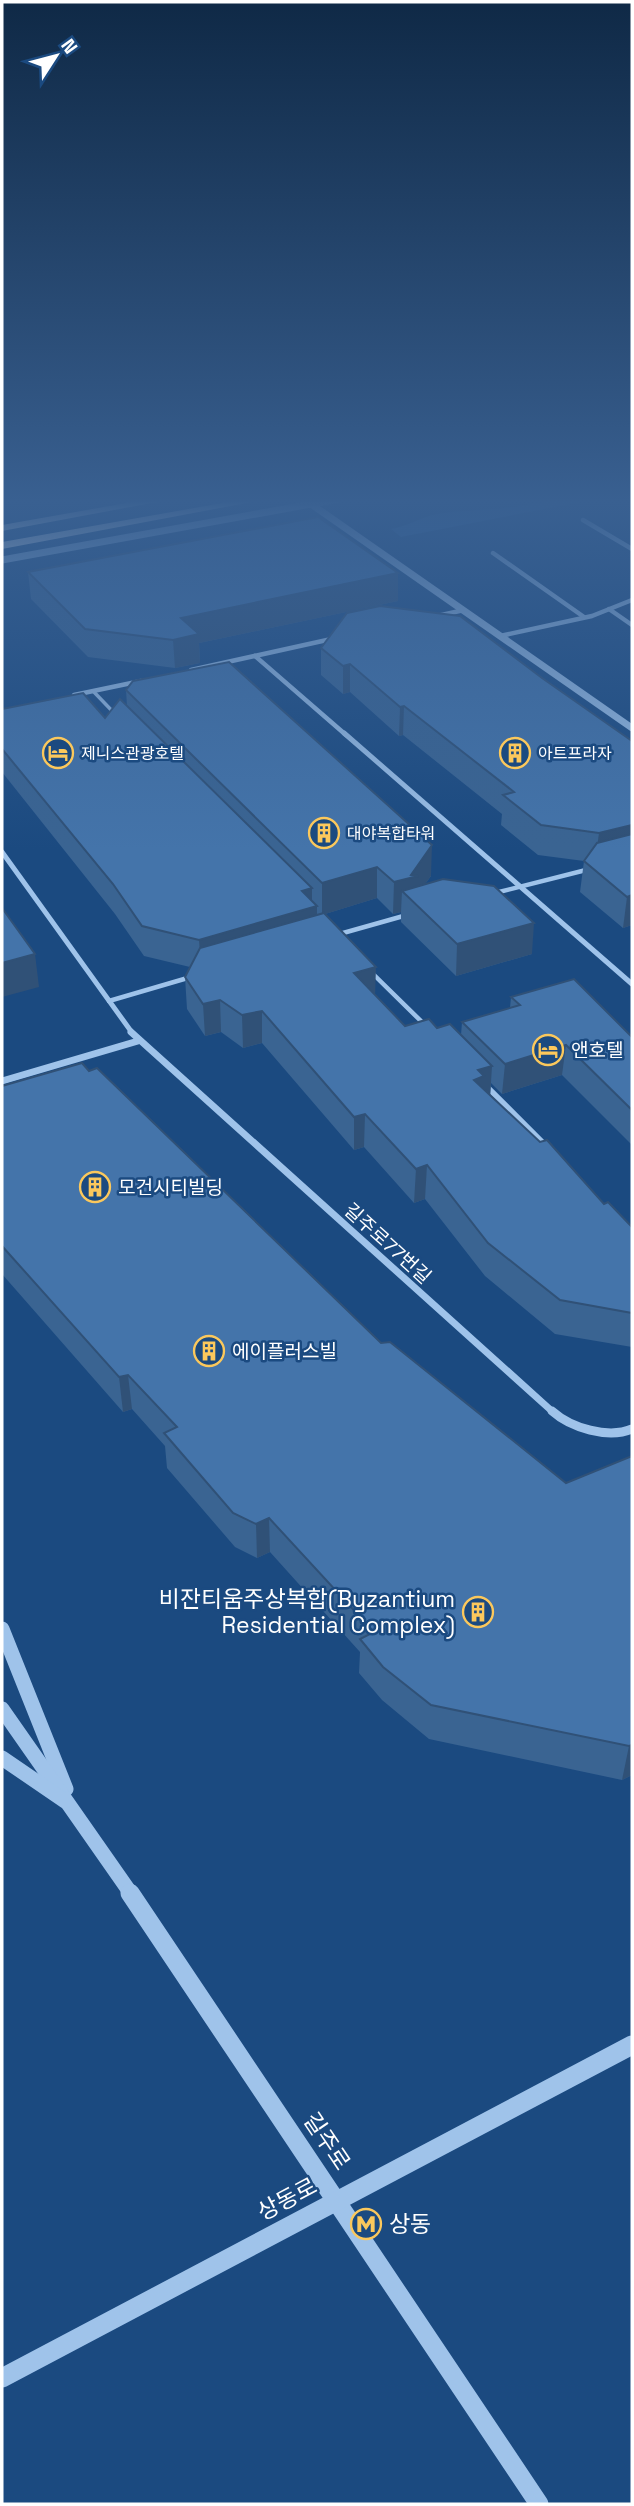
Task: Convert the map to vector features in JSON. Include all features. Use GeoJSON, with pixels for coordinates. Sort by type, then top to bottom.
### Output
{"type":"FeatureCollection","features":[{"type":"Feature","properties":{"kind":"street"},"geometry":{"type":"LineString","coordinates":[[425,619],[438,616]]}},
{"type":"Feature","properties":{"kind":"street"},"geometry":{"type":"LineString","coordinates":[[472,616],[632,728]]}},
{"type":"Feature","properties":{"kind":"street"},"geometry":{"type":"LineString","coordinates":[[500,636],[587,616]]}},
{"type":"Feature","properties":{"kind":"street"},"geometry":{"type":"LineString","coordinates":[[187,671],[346,636]]}},
{"type":"Feature","properties":{"kind":"street"},"geometry":{"type":"LineString","coordinates":[[255,656],[632,984]]}},
{"type":"Feature","properties":{"kind":"street"},"geometry":{"type":"LineString","coordinates":[[67,697],[147,679]]}},
{"type":"Feature","properties":{"kind":"street"},"geometry":{"type":"LineString","coordinates":[[93,691],[122,720]]}},
{"type":"Feature","properties":{"kind":"street","name":"길주로77번길"},"geometry":{"type":"LineString","coordinates":[[2,852],[138,1041],[564,1422],[617,1435],[632,1429]]}},
{"type":"Feature","properties":{"kind":"street"},"geometry":{"type":"LineString","coordinates":[[494,893],[595,868]]}},
{"type":"Feature","properties":{"kind":"street"},"geometry":{"type":"LineString","coordinates":[[322,939],[414,913]]}},
{"type":"Feature","properties":{"kind":"street"},"geometry":{"type":"LineString","coordinates":[[326,926],[345,945]]}},
{"type":"Feature","properties":{"kind":"street"},"geometry":{"type":"LineString","coordinates":[[364,964],[431,1031]]}},
{"type":"Feature","properties":{"kind":"street"},"geometry":{"type":"LineString","coordinates":[[109,1000],[202,974]]}},
{"type":"Feature","properties":{"kind":"street"},"geometry":{"type":"LineString","coordinates":[[2,1082],[138,1041]]}},
{"type":"Feature","properties":{"kind":"street"},"geometry":{"type":"LineString","coordinates":[[479,1079],[556,1156]]}},
{"type":"Feature","properties":{"kind":"street","name":"길주로"},"geometry":{"type":"LineString","coordinates":[[2,1629],[72,1805]]}},
{"type":"Feature","properties":{"kind":"street","name":"길주로"},"geometry":{"type":"LineString","coordinates":[[2,1709],[72,1805],[539,2504]]}},
{"type":"Feature","properties":{"kind":"street","name":"길주로"},"geometry":{"type":"LineString","coordinates":[[2,1758],[72,1805]]}},
{"type":"Feature","properties":{"kind":"street","name":"상동로"},"geometry":{"type":"LineString","coordinates":[[2,2378],[632,2045]]}},
{"type":"Feature","properties":{"kind":"building"},"geometry":{"type":"Polygon","coordinates":[[[72,616],[191,616],[181,618],[199,634],[173,640],[85,629],[72,616]]]}},
{"type":"Feature","properties":{"kind":"building"},"geometry":{"type":"Polygon","coordinates":[[[345,616],[460,616],[632,741],[632,825],[599,833],[541,825],[503,795],[514,792],[404,706],[400,707],[350,664],[343,666],[321,648],[345,616]]]}},
{"type":"Feature","properties":{"kind":"building"},"geometry":{"type":"Polygon","coordinates":[[[229,662],[432,845],[411,875],[418,876],[394,882],[377,867],[322,883],[126,690],[133,681],[229,662]]]}},
{"type":"Feature","properties":{"kind":"building"},"geometry":{"type":"Polygon","coordinates":[[[83,693],[105,718],[120,699],[312,888],[302,891],[317,906],[199,940],[142,926],[113,884],[2,749],[2,709],[83,693]]]}},
{"type":"Feature","properties":{"kind":"building"},"geometry":{"type":"Polygon","coordinates":[[[632,834],[632,895],[627,897],[584,861],[597,843],[632,834]]]}},
{"type":"Feature","properties":{"kind":"building"},"geometry":{"type":"Polygon","coordinates":[[[443,879],[494,886],[534,923],[457,944],[402,891],[443,879]]]}},
{"type":"Feature","properties":{"kind":"building"},"geometry":{"type":"Polygon","coordinates":[[[2,908],[35,954],[2,963],[2,908]]]}},
{"type":"Feature","properties":{"kind":"building"},"geometry":{"type":"Polygon","coordinates":[[[324,913],[376,967],[354,973],[405,1026],[429,1019],[437,1028],[450,1024],[492,1066],[478,1070],[484,1076],[474,1080],[540,1142],[547,1140],[604,1204],[608,1202],[632,1227],[632,1313],[560,1300],[488,1243],[427,1165],[416,1169],[365,1114],[354,1117],[262,1011],[242,1015],[220,1000],[203,1004],[185,977],[200,948],[324,913]]]}},
{"type":"Feature","properties":{"kind":"building"},"geometry":{"type":"Polygon","coordinates":[[[574,979],[632,1037],[632,1110],[566,1045],[505,1064],[462,1022],[520,1005],[511,997],[574,979]]]}},
{"type":"Feature","properties":{"kind":"building"},"geometry":{"type":"Polygon","coordinates":[[[82,1063],[89,1071],[97,1068],[381,1343],[390,1342],[566,1483],[632,1456],[632,1745],[431,1705],[383,1667],[360,1639],[374,1632],[269,1518],[256,1524],[233,1513],[164,1433],[177,1427],[128,1375],[119,1377],[2,1246],[2,1086],[82,1063]]]}},
{"type":"Feature","properties":{"kind":"place","name":"제니스관광호텔"},"geometry":{"type":"Point","coordinates":[58,753]}},
{"type":"Feature","properties":{"kind":"place","name":"아트프라자"},"geometry":{"type":"Point","coordinates":[515,753]}},
{"type":"Feature","properties":{"kind":"place","name":"대야복합타워"},"geometry":{"type":"Point","coordinates":[324,833]}},
{"type":"Feature","properties":{"kind":"place","name":"앤호텔"},"geometry":{"type":"Point","coordinates":[548,1050]}},
{"type":"Feature","properties":{"kind":"place","name":"모건시티빌딩"},"geometry":{"type":"Point","coordinates":[95,1187]}},
{"type":"Feature","properties":{"kind":"place","name":"에이플러스빌"},"geometry":{"type":"Point","coordinates":[209,1351]}},
{"type":"Feature","properties":{"kind":"place","name":"비잔티움주상복합(Byzantium Residential Complex)"},"geometry":{"type":"Point","coordinates":[478,1612]}},
{"type":"Feature","properties":{"kind":"place","name":"상동"},"geometry":{"type":"Point","coordinates":[366,2224]}}]}
